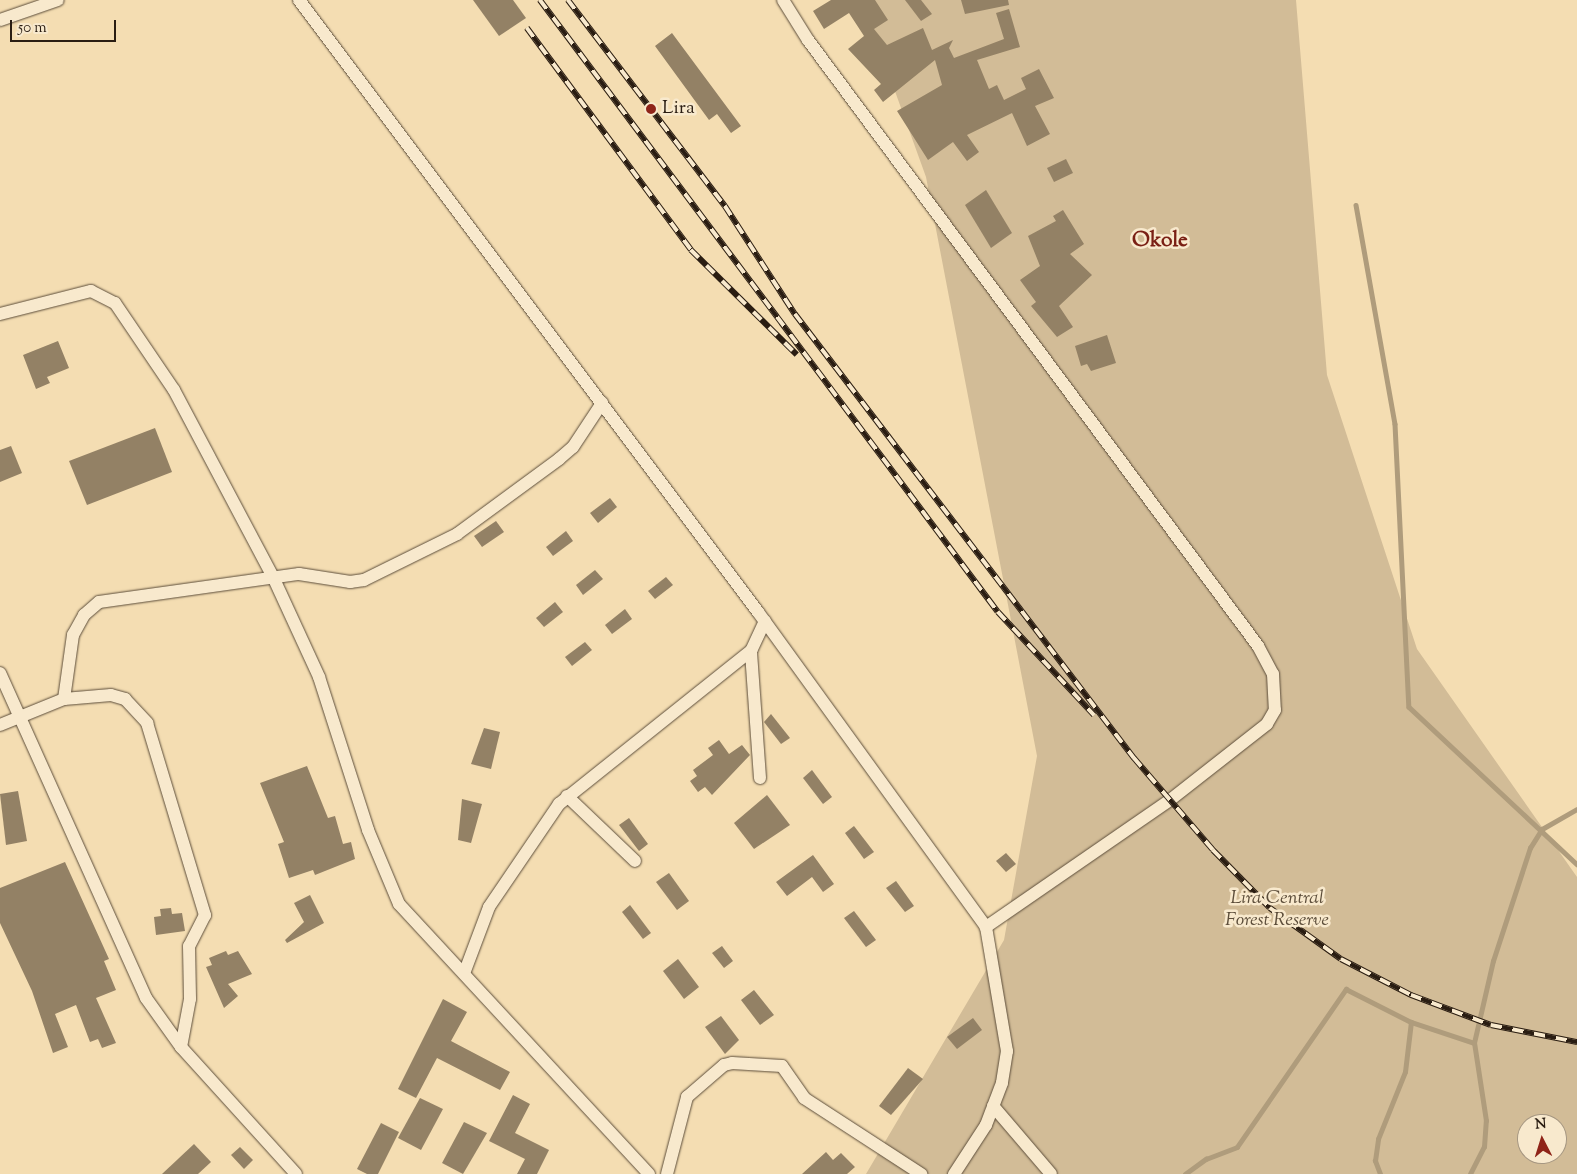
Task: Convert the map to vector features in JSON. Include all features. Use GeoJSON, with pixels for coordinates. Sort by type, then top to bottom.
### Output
{"type":"FeatureCollection","features":[{"type":"Feature","properties":{"kind":"street"},"geometry":{"type":"LineString","coordinates":[[0,20],[58,0]]}},
{"type":"Feature","properties":{"kind":"street"},"geometry":{"type":"LineString","coordinates":[[299,0],[765,621],[986,927],[1007,1051],[993,1106],[954,1174]]}},
{"type":"Feature","properties":{"kind":"street"},"geometry":{"type":"LineString","coordinates":[[783,0],[808,40],[1258,646],[1273,674],[1275,710],[1267,724],[1170,800],[986,927]]}},
{"type":"Feature","properties":{"kind":"street"},"geometry":{"type":"LineString","coordinates":[[0,314],[91,291],[115,303],[174,390],[274,579],[319,677],[387,884],[400,904],[465,971],[649,1174]]}},
{"type":"Feature","properties":{"kind":"street"},"geometry":{"type":"LineString","coordinates":[[64,699],[73,635],[84,615],[99,602],[299,574],[350,582],[364,580],[457,534],[574,447],[602,403]]}},
{"type":"Feature","properties":{"kind":"street"},"geometry":{"type":"LineString","coordinates":[[465,971],[489,908],[567,796],[751,651],[765,621]]}},
{"type":"Feature","properties":{"kind":"street"},"geometry":{"type":"LineString","coordinates":[[751,651],[760,778]]}},
{"type":"Feature","properties":{"kind":"street"},"geometry":{"type":"LineString","coordinates":[[0,673],[19,719],[146,998],[181,1047],[296,1174]]}},
{"type":"Feature","properties":{"kind":"street"},"geometry":{"type":"LineString","coordinates":[[0,725],[19,719],[64,699],[111,695],[134,706],[147,723],[205,915],[189,946],[190,999],[181,1047]]}},
{"type":"Feature","properties":{"kind":"street"},"geometry":{"type":"LineString","coordinates":[[567,796],[635,861]]}},
{"type":"Feature","properties":{"kind":"street"},"geometry":{"type":"LineString","coordinates":[[667,1174],[687,1097],[724,1065],[732,1063],[782,1066],[804,1098],[921,1174]]}},
{"type":"Feature","properties":{"kind":"street"},"geometry":{"type":"LineString","coordinates":[[993,1106],[1051,1174]]}},
{"type":"Feature","properties":{"kind":"green space","name":"Lira Central Forest Reserve"},"geometry":{"type":"Polygon","coordinates":[[[862,0],[1296,0],[1327,375],[1417,649],[1577,877],[1577,1174],[866,1174],[1004,940],[1037,756],[926,177],[862,0]]]}},
{"type":"Feature","properties":{"kind":"building"},"geometry":{"type":"Polygon","coordinates":[[[473,0],[513,0],[526,18],[499,36],[473,0]]]}},
{"type":"Feature","properties":{"kind":"building"},"geometry":{"type":"Polygon","coordinates":[[[831,0],[875,0],[888,20],[874,29],[887,45],[923,28],[932,50],[953,40],[949,48],[954,58],[1004,39],[996,13],[1009,9],[1020,47],[977,60],[989,89],[997,85],[1004,100],[1026,89],[1021,78],[1039,69],[1054,98],[1035,106],[1050,134],[1027,146],[1012,113],[967,135],[979,152],[967,161],[953,142],[928,160],[897,111],[942,85],[935,60],[883,102],[874,90],[881,84],[848,49],[864,36],[849,13],[824,29],[813,11],[831,0]]]}},
{"type":"Feature","properties":{"kind":"building"},"geometry":{"type":"Polygon","coordinates":[[[905,0],[921,0],[932,14],[921,21],[905,0]]]}},
{"type":"Feature","properties":{"kind":"building"},"geometry":{"type":"Polygon","coordinates":[[[961,0],[1008,0],[1009,5],[965,14],[961,0]]]}},
{"type":"Feature","properties":{"kind":"building"},"geometry":{"type":"Polygon","coordinates":[[[672,33],[741,126],[731,133],[717,114],[709,120],[655,46],[672,33]]]}},
{"type":"Feature","properties":{"kind":"building"},"geometry":{"type":"Polygon","coordinates":[[[1066,159],[1073,173],[1054,182],[1047,168],[1066,159]]]}},
{"type":"Feature","properties":{"kind":"building"},"geometry":{"type":"Polygon","coordinates":[[[986,190],[1012,233],[991,248],[965,205],[986,190]]]}},
{"type":"Feature","properties":{"kind":"building"},"geometry":{"type":"Polygon","coordinates":[[[1063,210],[1084,244],[1070,254],[1092,275],[1059,306],[1073,327],[1057,337],[1031,306],[1036,302],[1020,280],[1040,266],[1028,236],[1056,221],[1053,216],[1063,210]]]}},
{"type":"Feature","properties":{"kind":"building"},"geometry":{"type":"Polygon","coordinates":[[[1107,335],[1116,363],[1091,371],[1087,364],[1081,366],[1075,346],[1107,335]]]}},
{"type":"Feature","properties":{"kind":"building"},"geometry":{"type":"Polygon","coordinates":[[[58,341],[69,368],[47,377],[50,383],[36,389],[23,355],[58,341]]]}},
{"type":"Feature","properties":{"kind":"building"},"geometry":{"type":"Polygon","coordinates":[[[155,428],[172,472],[87,505],[69,461],[155,428]]]}},
{"type":"Feature","properties":{"kind":"building"},"geometry":{"type":"Polygon","coordinates":[[[11,446],[22,473],[0,482],[0,450],[11,446]]]}},
{"type":"Feature","properties":{"kind":"building"},"geometry":{"type":"Polygon","coordinates":[[[610,498],[617,507],[598,523],[590,513],[610,498]]]}},
{"type":"Feature","properties":{"kind":"building"},"geometry":{"type":"Polygon","coordinates":[[[496,521],[504,532],[482,547],[474,536],[496,521]]]}},
{"type":"Feature","properties":{"kind":"building"},"geometry":{"type":"Polygon","coordinates":[[[566,531],[573,541],[553,556],[546,547],[566,531]]]}},
{"type":"Feature","properties":{"kind":"building"},"geometry":{"type":"Polygon","coordinates":[[[595,570],[603,579],[583,595],[576,585],[595,570]]]}},
{"type":"Feature","properties":{"kind":"building"},"geometry":{"type":"Polygon","coordinates":[[[666,577],[673,585],[655,599],[648,591],[666,577]]]}},
{"type":"Feature","properties":{"kind":"building"},"geometry":{"type":"Polygon","coordinates":[[[555,602],[563,612],[544,627],[536,618],[555,602]]]}},
{"type":"Feature","properties":{"kind":"building"},"geometry":{"type":"Polygon","coordinates":[[[625,609],[632,619],[612,634],[605,625],[625,609]]]}},
{"type":"Feature","properties":{"kind":"building"},"geometry":{"type":"Polygon","coordinates":[[[585,642],[592,650],[572,666],[565,657],[585,642]]]}},
{"type":"Feature","properties":{"kind":"building"},"geometry":{"type":"Polygon","coordinates":[[[771,714],[790,738],[781,744],[764,722],[771,714]]]}},
{"type":"Feature","properties":{"kind":"building"},"geometry":{"type":"Polygon","coordinates":[[[484,728],[500,732],[491,769],[471,764],[484,728]]]}},
{"type":"Feature","properties":{"kind":"building"},"geometry":{"type":"Polygon","coordinates":[[[719,740],[729,754],[742,745],[750,755],[712,795],[705,787],[698,792],[690,781],[697,776],[693,770],[713,755],[708,748],[719,740]]]}},
{"type":"Feature","properties":{"kind":"building"},"geometry":{"type":"Polygon","coordinates":[[[307,766],[328,818],[335,816],[343,844],[351,842],[355,859],[315,875],[313,870],[289,878],[278,844],[284,842],[260,783],[307,766]]]}},
{"type":"Feature","properties":{"kind":"building"},"geometry":{"type":"Polygon","coordinates":[[[812,770],[832,797],[823,804],[803,778],[812,770]]]}},
{"type":"Feature","properties":{"kind":"building"},"geometry":{"type":"Polygon","coordinates":[[[18,791],[27,841],[6,845],[0,794],[18,791]]]}},
{"type":"Feature","properties":{"kind":"building"},"geometry":{"type":"Polygon","coordinates":[[[767,795],[790,825],[754,849],[734,823],[767,795]]]}},
{"type":"Feature","properties":{"kind":"building"},"geometry":{"type":"Polygon","coordinates":[[[462,799],[482,804],[471,843],[458,840],[462,799]]]}},
{"type":"Feature","properties":{"kind":"building"},"geometry":{"type":"Polygon","coordinates":[[[629,818],[648,844],[639,851],[619,825],[629,818]]]}},
{"type":"Feature","properties":{"kind":"building"},"geometry":{"type":"Polygon","coordinates":[[[854,826],[874,852],[864,859],[845,833],[854,826]]]}},
{"type":"Feature","properties":{"kind":"building"},"geometry":{"type":"Polygon","coordinates":[[[1006,853],[1016,864],[1006,872],[996,861],[1006,853]]]}},
{"type":"Feature","properties":{"kind":"building"},"geometry":{"type":"Polygon","coordinates":[[[813,855],[834,884],[823,892],[812,877],[787,896],[776,882],[813,855]]]}},
{"type":"Feature","properties":{"kind":"building"},"geometry":{"type":"Polygon","coordinates":[[[65,862],[109,959],[104,961],[116,990],[96,998],[116,1043],[102,1048],[98,1039],[90,1042],[76,1005],[55,1014],[68,1047],[53,1053],[32,991],[0,923],[0,888],[65,862]]]}},
{"type":"Feature","properties":{"kind":"building"},"geometry":{"type":"Polygon","coordinates":[[[669,873],[689,901],[677,910],[656,882],[669,873]]]}},
{"type":"Feature","properties":{"kind":"building"},"geometry":{"type":"Polygon","coordinates":[[[896,881],[914,906],[905,912],[886,888],[896,881]]]}},
{"type":"Feature","properties":{"kind":"building"},"geometry":{"type":"Polygon","coordinates":[[[310,895],[324,923],[287,943],[285,940],[304,922],[294,903],[310,895]]]}},
{"type":"Feature","properties":{"kind":"building"},"geometry":{"type":"Polygon","coordinates":[[[630,905],[651,933],[643,939],[622,912],[630,905]]]}},
{"type":"Feature","properties":{"kind":"building"},"geometry":{"type":"Polygon","coordinates":[[[171,908],[172,914],[182,913],[185,931],[156,935],[154,917],[161,916],[160,909],[171,908]]]}},
{"type":"Feature","properties":{"kind":"building"},"geometry":{"type":"Polygon","coordinates":[[[854,911],[876,940],[866,947],[844,918],[854,911]]]}},
{"type":"Feature","properties":{"kind":"building"},"geometry":{"type":"Polygon","coordinates":[[[722,946],[733,961],[724,968],[712,953],[722,946]]]}},
{"type":"Feature","properties":{"kind":"building"},"geometry":{"type":"Polygon","coordinates":[[[226,951],[228,955],[238,951],[252,974],[228,984],[238,996],[224,1008],[206,967],[212,965],[209,958],[226,951]]]}},
{"type":"Feature","properties":{"kind":"building"},"geometry":{"type":"Polygon","coordinates":[[[678,959],[699,987],[684,999],[663,971],[678,959]]]}},
{"type":"Feature","properties":{"kind":"building"},"geometry":{"type":"Polygon","coordinates":[[[754,990],[774,1015],[760,1025],[741,1000],[754,990]]]}},
{"type":"Feature","properties":{"kind":"building"},"geometry":{"type":"Polygon","coordinates":[[[443,999],[467,1012],[451,1041],[510,1072],[500,1090],[437,1058],[416,1098],[398,1089],[443,999]]]}},
{"type":"Feature","properties":{"kind":"building"},"geometry":{"type":"Polygon","coordinates":[[[721,1016],[739,1040],[725,1054],[705,1027],[721,1016]]]}},
{"type":"Feature","properties":{"kind":"building"},"geometry":{"type":"Polygon","coordinates":[[[973,1018],[982,1030],[957,1049],[947,1037],[973,1018]]]}},
{"type":"Feature","properties":{"kind":"building"},"geometry":{"type":"Polygon","coordinates":[[[908,1068],[923,1079],[891,1115],[879,1106],[908,1068]]]}},
{"type":"Feature","properties":{"kind":"building"},"geometry":{"type":"Polygon","coordinates":[[[513,1095],[530,1104],[515,1133],[549,1150],[537,1174],[517,1174],[525,1159],[489,1141],[513,1095]]]}},
{"type":"Feature","properties":{"kind":"building"},"geometry":{"type":"Polygon","coordinates":[[[420,1098],[443,1109],[421,1150],[398,1138],[420,1098]]]}},
{"type":"Feature","properties":{"kind":"building"},"geometry":{"type":"Polygon","coordinates":[[[464,1122],[487,1133],[463,1174],[442,1163],[464,1122]]]}},
{"type":"Feature","properties":{"kind":"building"},"geometry":{"type":"Polygon","coordinates":[[[381,1123],[399,1132],[378,1174],[367,1174],[357,1169],[381,1123]]]}},
{"type":"Feature","properties":{"kind":"building"},"geometry":{"type":"Polygon","coordinates":[[[194,1144],[211,1162],[198,1174],[162,1174],[194,1144]]]}},
{"type":"Feature","properties":{"kind":"building"},"geometry":{"type":"Polygon","coordinates":[[[240,1147],[253,1160],[244,1169],[231,1155],[240,1147]]]}},
{"type":"Feature","properties":{"kind":"building"},"geometry":{"type":"Polygon","coordinates":[[[826,1152],[833,1160],[841,1153],[855,1167],[847,1174],[802,1174],[826,1152]]]}},
{"type":"Feature","properties":{"kind":"waterway"},"geometry":{"type":"LineString","coordinates":[[1356,205],[1395,424],[1409,707],[1577,864]]}},
{"type":"Feature","properties":{"kind":"waterway"},"geometry":{"type":"LineString","coordinates":[[1185,1174],[1206,1159],[1237,1147],[1346,989],[1411,1022],[1474,1043],[1493,961],[1530,848],[1542,829],[1577,809]]}},
{"type":"Feature","properties":{"kind":"waterway"},"geometry":{"type":"LineString","coordinates":[[1380,1174],[1375,1161],[1378,1139],[1405,1072],[1411,1022]]}},
{"type":"Feature","properties":{"kind":"waterway"},"geometry":{"type":"LineString","coordinates":[[1470,1174],[1484,1147],[1486,1121],[1474,1043]]}},
{"type":"Feature","properties":{"kind":"railway"},"geometry":{"type":"LineString","coordinates":[[540,0],[998,612],[1094,715]]}},
{"type":"Feature","properties":{"kind":"railway"},"geometry":{"type":"LineString","coordinates":[[568,0],[725,206],[795,314],[1134,758],[1213,850],[1270,908],[1341,959],[1411,995],[1491,1025],[1577,1042]]}},
{"type":"Feature","properties":{"kind":"railway"},"geometry":{"type":"LineString","coordinates":[[527,28],[691,250],[797,355]]}},
{"type":"Feature","properties":{"kind":"place","name":"Lira"},"geometry":{"type":"Point","coordinates":[651,109]}},
{"type":"Feature","properties":{"kind":"district","name":"Okole"},"geometry":{"type":"Point","coordinates":[1160,241]}}]}
